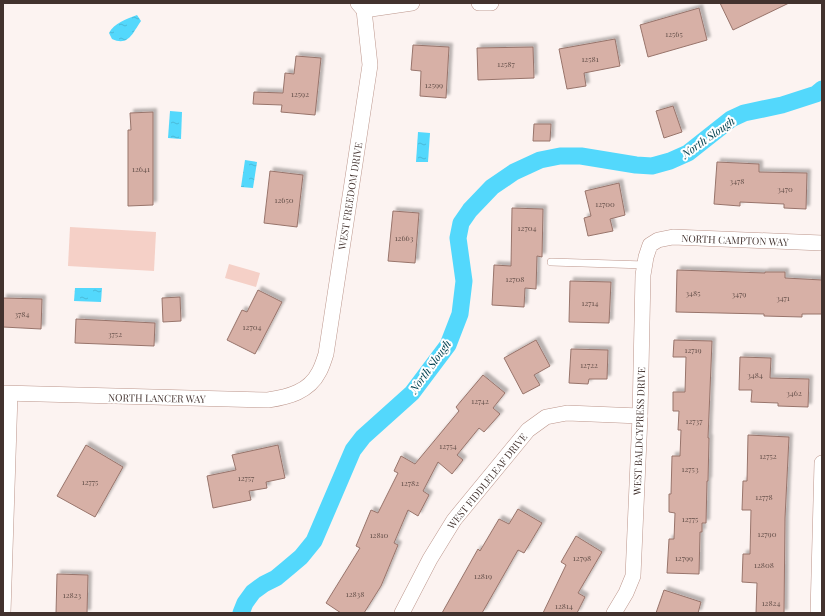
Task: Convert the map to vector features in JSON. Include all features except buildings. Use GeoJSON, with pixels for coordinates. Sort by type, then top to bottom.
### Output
{"type":"FeatureCollection","features":[{"type":"Feature","properties":{"kind":"street"},"geometry":{"type":"LineString","coordinates":[[361,7],[412,3]]}},
{"type":"Feature","properties":{"kind":"street"},"geometry":{"type":"LineString","coordinates":[[479,3],[491,3]]}},
{"type":"Feature","properties":{"kind":"street","name":"WEST FREEDOM DRIVE"},"geometry":{"type":"LineString","coordinates":[[308,386],[319,373],[326,354],[370,65],[361,7]]}},
{"type":"Feature","properties":{"kind":"street","name":"NORTH CAMPTON WAY"},"geometry":{"type":"LineString","coordinates":[[650,245],[658,240],[673,237],[822,243]]}},
{"type":"Feature","properties":{"kind":"street","name":"WEST BALDCYPRESS DRIVE"},"geometry":{"type":"LineString","coordinates":[[614,613],[626,593],[633,576],[640,416],[643,275],[650,245]]}},
{"type":"Feature","properties":{"kind":"street","name":"NORTH LANCER WAY"},"geometry":{"type":"LineString","coordinates":[[6,393],[268,400],[288,397],[308,386]]}},
{"type":"Feature","properties":{"kind":"street"},"geometry":{"type":"LineString","coordinates":[[3,613],[6,393]]}},
{"type":"Feature","properties":{"kind":"street","name":"WEST FIDDLELEAF DRIVE"},"geometry":{"type":"LineString","coordinates":[[402,613],[430,559],[454,520],[528,430],[546,417],[567,414],[640,416]]}},
{"type":"Feature","properties":{"kind":"street"},"geometry":{"type":"LineString","coordinates":[[818,613],[822,463]]}},
{"type":"Feature","properties":{"kind":"lane"},"geometry":{"type":"LineString","coordinates":[[551,262],[645,265]]}},
{"type":"Feature","properties":{"kind":"shaded area"},"geometry":{"type":"Polygon","coordinates":[[[70,227],[156,232],[154,271],[68,266],[70,227]]]}},
{"type":"Feature","properties":{"kind":"shaded area"},"geometry":{"type":"Polygon","coordinates":[[[229,264],[260,273],[256,287],[225,278],[229,264]]]}},
{"type":"Feature","properties":{"kind":"water"},"geometry":{"type":"Polygon","coordinates":[[[137,15],[141,21],[133,34],[127,40],[118,41],[112,39],[109,33],[114,27],[137,15]]]}},
{"type":"Feature","properties":{"kind":"water"},"geometry":{"type":"Polygon","coordinates":[[[170,111],[182,112],[181,139],[168,138],[170,111]]]}},
{"type":"Feature","properties":{"kind":"water"},"geometry":{"type":"Polygon","coordinates":[[[418,132],[430,133],[428,162],[416,162],[418,132]]]}},
{"type":"Feature","properties":{"kind":"water"},"geometry":{"type":"Polygon","coordinates":[[[245,160],[257,162],[253,188],[241,187],[245,160]]]}},
{"type":"Feature","properties":{"kind":"water"},"geometry":{"type":"Polygon","coordinates":[[[75,288],[102,288],[101,302],[74,301],[75,288]]]}},
{"type":"Feature","properties":{"kind":"waterway","name":"North Slough"},"geometry":{"type":"LineString","coordinates":[[241,613],[245,603],[253,592],[276,578],[288,568],[301,557],[314,541],[353,450],[363,437],[412,393],[448,345],[460,314],[464,281],[458,238],[461,223],[470,210],[492,187],[514,172],[540,160],[560,156],[581,156],[636,165],[652,166],[670,161],[688,153],[731,119],[744,113],[782,105],[816,94],[822,89]]}}]}
